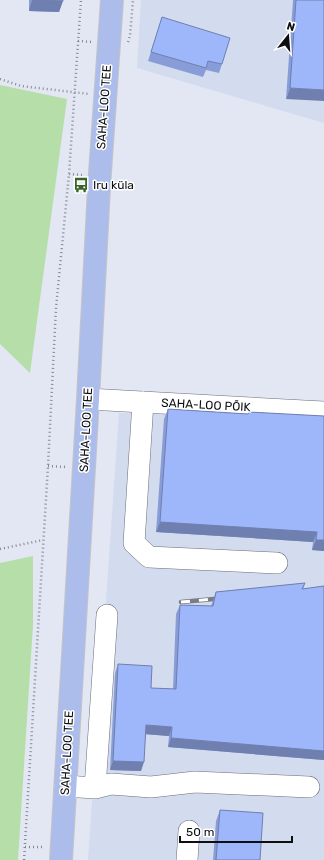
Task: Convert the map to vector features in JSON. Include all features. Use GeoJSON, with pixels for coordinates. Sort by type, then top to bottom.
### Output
{"type":"FeatureCollection","features":[{"type":"Feature","properties":{"kind":"main road","name":"SAHA-LOO TEE"},"geometry":{"type":"LineString","coordinates":[[61,860],[99,187],[112,0]]}},
{"type":"Feature","properties":{"kind":"lane","name":"SAHA-LOO PÕIK"},"geometry":{"type":"LineString","coordinates":[[88,399],[324,412]]}},
{"type":"Feature","properties":{"kind":"lane"},"geometry":{"type":"LineString","coordinates":[[143,402],[134,543],[149,557],[277,563]]}},
{"type":"Feature","properties":{"kind":"lane"},"geometry":{"type":"LineString","coordinates":[[95,788],[107,615]]}},
{"type":"Feature","properties":{"kind":"lane"},"geometry":{"type":"LineString","coordinates":[[65,786],[95,788],[111,784],[151,787],[194,782],[309,787]]}},
{"type":"Feature","properties":{"kind":"lane"},"geometry":{"type":"LineString","coordinates":[[187,860],[188,831]]}},
{"type":"Feature","properties":{"kind":"path"},"geometry":{"type":"LineString","coordinates":[[24,860],[56,308],[76,92],[81,0]]}},
{"type":"Feature","properties":{"kind":"path"},"geometry":{"type":"LineString","coordinates":[[0,79],[21,86],[105,96]]}},
{"type":"Feature","properties":{"kind":"path"},"geometry":{"type":"LineString","coordinates":[[0,549],[43,540]]}},
{"type":"Feature","properties":{"kind":"shaded area"},"geometry":{"type":"Polygon","coordinates":[[[141,0],[324,0],[324,123],[137,68],[141,0]]]}},
{"type":"Feature","properties":{"kind":"shaded area"},"geometry":{"type":"Polygon","coordinates":[[[119,413],[324,417],[324,860],[88,860],[119,413]]]}},
{"type":"Feature","properties":{"kind":"green space"},"geometry":{"type":"Polygon","coordinates":[[[0,85],[67,99],[30,373],[0,344],[0,85]]]}},
{"type":"Feature","properties":{"kind":"green space"},"geometry":{"type":"Polygon","coordinates":[[[33,556],[33,625],[18,860],[0,860],[0,563],[33,556]]]}},
{"type":"Feature","properties":{"kind":"building"},"geometry":{"type":"Polygon","coordinates":[[[33,0],[63,0],[63,1],[33,0]]]}},
{"type":"Feature","properties":{"kind":"building"},"geometry":{"type":"Polygon","coordinates":[[[296,0],[324,0],[324,90],[290,88],[296,0]]]}},
{"type":"Feature","properties":{"kind":"building"},"geometry":{"type":"Polygon","coordinates":[[[162,17],[230,38],[222,64],[208,61],[206,68],[151,52],[162,17]]]}},
{"type":"Feature","properties":{"kind":"building"},"geometry":{"type":"Polygon","coordinates":[[[168,409],[248,414],[249,412],[324,416],[324,540],[316,540],[317,532],[160,522],[168,409]]]}},
{"type":"Feature","properties":{"kind":"building"},"geometry":{"type":"Polygon","coordinates":[[[305,583],[302,589],[324,586],[324,751],[171,738],[172,727],[146,725],[144,762],[113,761],[118,664],[152,666],[151,688],[176,689],[180,605],[213,606],[216,592],[305,583]]]}},
{"type":"Feature","properties":{"kind":"building"},"geometry":{"type":"Polygon","coordinates":[[[220,810],[263,813],[260,860],[216,860],[220,810]]]}},
{"type":"Feature","properties":{"kind":"railway"},"geometry":{"type":"LineString","coordinates":[[181,602],[225,598]]}},
{"type":"Feature","properties":{"kind":"place","name":"Iru küla"},"geometry":{"type":"Point","coordinates":[81,185]}}]}
